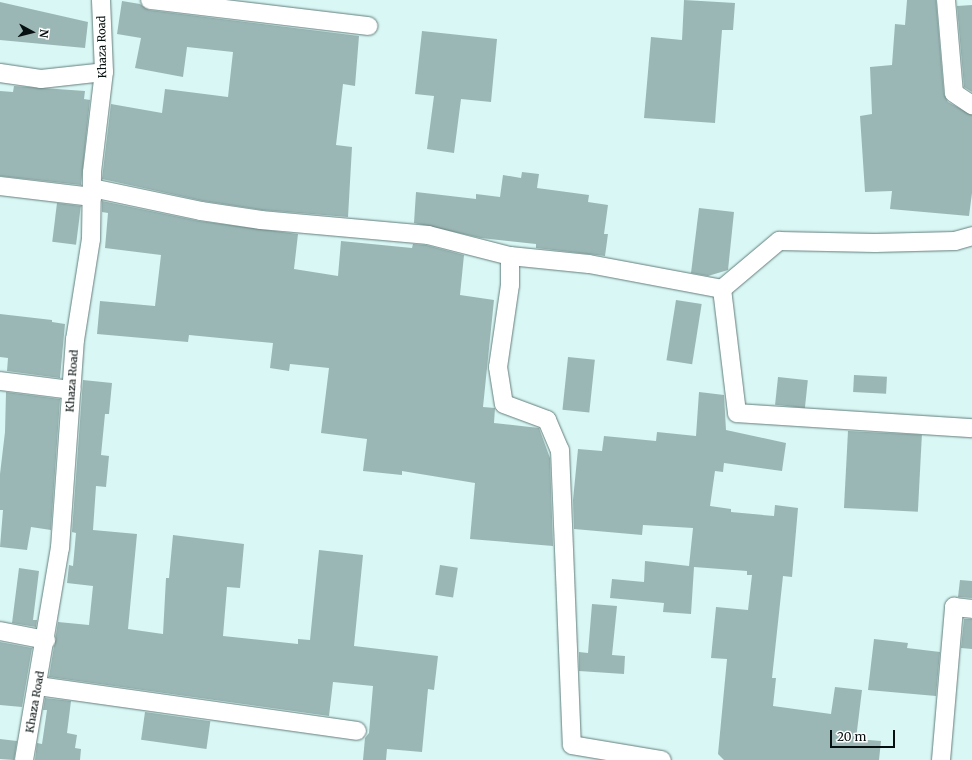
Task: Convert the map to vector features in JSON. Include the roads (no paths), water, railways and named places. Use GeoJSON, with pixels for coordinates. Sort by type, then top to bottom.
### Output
{"type":"FeatureCollection","features":[{"type":"Feature","properties":{"kind":"street","name":"Khaza Road"},"geometry":{"type":"LineString","coordinates":[[24,760],[46,640],[60,548],[75,340],[91,239],[92,192],[104,72],[101,0]]}},
{"type":"Feature","properties":{"kind":"street"},"geometry":{"type":"LineString","coordinates":[[150,0],[368,26]]}},
{"type":"Feature","properties":{"kind":"street"},"geometry":{"type":"LineString","coordinates":[[946,0],[954,93],[972,105]]}},
{"type":"Feature","properties":{"kind":"street"},"geometry":{"type":"LineString","coordinates":[[0,73],[41,79],[104,72]]}},
{"type":"Feature","properties":{"kind":"street"},"geometry":{"type":"LineString","coordinates":[[0,186],[92,192],[260,220],[368,228],[428,235],[510,256],[589,264],[722,289]]}},
{"type":"Feature","properties":{"kind":"street"},"geometry":{"type":"LineString","coordinates":[[722,289],[779,241],[875,243],[955,241],[972,236]]}},
{"type":"Feature","properties":{"kind":"street"},"geometry":{"type":"LineString","coordinates":[[510,256],[510,285],[498,367],[504,404],[547,420],[560,450],[572,745],[662,760]]}},
{"type":"Feature","properties":{"kind":"street"},"geometry":{"type":"LineString","coordinates":[[722,289],[737,413],[972,428]]}},
{"type":"Feature","properties":{"kind":"street"},"geometry":{"type":"LineString","coordinates":[[0,381],[71,390]]}},
{"type":"Feature","properties":{"kind":"street"},"geometry":{"type":"LineString","coordinates":[[941,760],[954,607],[972,609]]}},
{"type":"Feature","properties":{"kind":"street"},"geometry":{"type":"LineString","coordinates":[[0,632],[46,640]]}},
{"type":"Feature","properties":{"kind":"street"},"geometry":{"type":"LineString","coordinates":[[38,686],[357,731]]}}]}
